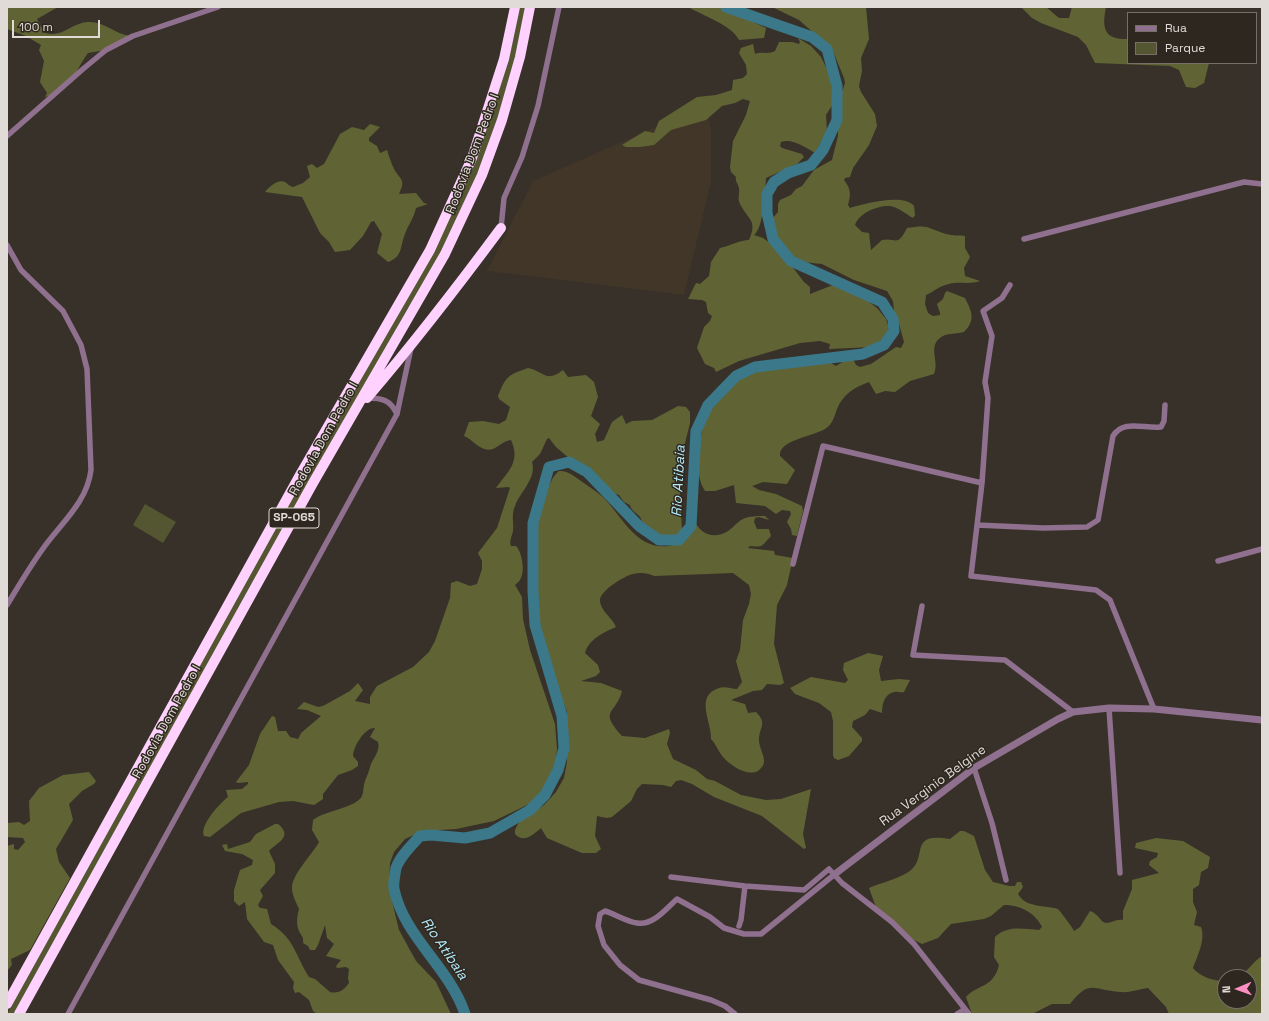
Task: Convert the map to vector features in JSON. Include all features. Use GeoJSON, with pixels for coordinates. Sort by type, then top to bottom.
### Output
{"type":"FeatureCollection","features":[{"type":"Feature","properties":{"kind":"highway","name":"Rodovia Dom Pedro I"},"geometry":{"type":"LineString","coordinates":[[7,1004],[300,475],[430,250],[445,220],[475,151],[504,59],[516,7]]}},
{"type":"Feature","properties":{"kind":"highway","name":"Rodovia Dom Pedro I"},"geometry":{"type":"LineString","coordinates":[[19,1014],[338,439],[445,254],[468,207],[493,146],[511,90],[530,7]]}},
{"type":"Feature","properties":{"kind":"highway"},"geometry":{"type":"LineString","coordinates":[[338,439],[366,398],[448,299],[501,228]]}},
{"type":"Feature","properties":{"kind":"highway"},"geometry":{"type":"LineString","coordinates":[[27,1014],[67,927]]}},
{"type":"Feature","properties":{"kind":"street"},"geometry":{"type":"LineString","coordinates":[[7,136],[82,69],[106,50],[133,36],[218,7]]}},
{"type":"Feature","properties":{"kind":"street"},"geometry":{"type":"LineString","coordinates":[[501,228],[504,198],[522,157],[538,106],[559,7]]}},
{"type":"Feature","properties":{"kind":"street"},"geometry":{"type":"LineString","coordinates":[[1024,239],[1244,182],[1262,184]]}},
{"type":"Feature","properties":{"kind":"street"},"geometry":{"type":"LineString","coordinates":[[7,245],[21,270],[63,312],[81,345],[88,369],[91,470],[90,481],[85,494],[42,550],[7,605]]}},
{"type":"Feature","properties":{"kind":"street"},"geometry":{"type":"LineString","coordinates":[[1010,284],[1002,298],[983,311],[992,336],[985,382],[988,398],[982,483],[971,576],[1096,590],[1110,600],[1154,710]]}},
{"type":"Feature","properties":{"kind":"street"},"geometry":{"type":"LineString","coordinates":[[68,1014],[397,414],[412,344]]}},
{"type":"Feature","properties":{"kind":"street"},"geometry":{"type":"LineString","coordinates":[[366,398],[385,400],[393,405],[397,414]]}},
{"type":"Feature","properties":{"kind":"street"},"geometry":{"type":"LineString","coordinates":[[977,525],[1043,528],[1087,527],[1093,525],[1098,520],[1112,436],[1116,429],[1123,426],[1161,427],[1164,421],[1165,405]]}},
{"type":"Feature","properties":{"kind":"street"},"geometry":{"type":"LineString","coordinates":[[793,564],[823,446],[982,483]]}},
{"type":"Feature","properties":{"kind":"street"},"geometry":{"type":"LineString","coordinates":[[1218,561],[1262,549]]}},
{"type":"Feature","properties":{"kind":"street"},"geometry":{"type":"LineString","coordinates":[[922,606],[913,655],[1005,660],[1074,712]]}},
{"type":"Feature","properties":{"kind":"street"},"geometry":{"type":"LineString","coordinates":[[1109,708],[1120,873]]}},
{"type":"Feature","properties":{"kind":"street","name":"Rua Verginio Belgine"},"geometry":{"type":"LineString","coordinates":[[835,874],[974,768],[1058,719],[1074,712],[1109,708],[1154,710],[1262,720]]}},
{"type":"Feature","properties":{"kind":"street"},"geometry":{"type":"LineString","coordinates":[[974,768],[992,823],[1006,880]]}},
{"type":"Feature","properties":{"kind":"street"},"geometry":{"type":"LineString","coordinates":[[671,877],[745,886],[804,890],[829,869],[842,883],[892,922],[914,944],[967,1012],[957,1014]]}},
{"type":"Feature","properties":{"kind":"street"},"geometry":{"type":"LineString","coordinates":[[736,1014],[725,1006],[711,1000],[639,980],[620,965],[604,945],[598,926],[600,914],[605,911],[637,924],[645,923],[654,919],[677,899],[704,913],[724,928],[744,934],[761,934],[835,874]]}},
{"type":"Feature","properties":{"kind":"street"},"geometry":{"type":"LineString","coordinates":[[738,926],[741,920],[745,886]]}},
{"type":"Feature","properties":{"kind":"shaded area"},"geometry":{"type":"Polygon","coordinates":[[[706,105],[711,131],[711,182],[684,295],[487,271],[533,181],[706,105]]]}},
{"type":"Feature","properties":{"kind":"green space"},"geometry":{"type":"Polygon","coordinates":[[[7,7],[58,7],[37,19],[43,32],[50,34],[56,34],[84,22],[90,22],[100,24],[130,36],[106,50],[88,53],[67,86],[54,94],[45,97],[47,93],[40,82],[44,61],[39,50],[41,45],[26,36],[7,29],[7,7]]]}},
{"type":"Feature","properties":{"kind":"green space"},"geometry":{"type":"Polygon","coordinates":[[[518,7],[527,7],[505,101],[478,174],[432,273],[407,309],[15,1014],[7,1014],[292,498],[441,237],[463,190],[490,120],[507,64],[518,7]]]}},
{"type":"Feature","properties":{"kind":"green space"},"geometry":{"type":"Polygon","coordinates":[[[688,7],[717,7],[752,17],[753,22],[766,28],[764,38],[739,40],[736,35],[724,26],[688,7]]]}},
{"type":"Feature","properties":{"kind":"green space"},"geometry":{"type":"Polygon","coordinates":[[[772,7],[866,7],[869,39],[861,58],[862,71],[859,86],[861,92],[875,114],[877,126],[869,145],[853,168],[850,177],[845,178],[844,180],[850,192],[848,205],[850,208],[883,201],[901,200],[909,202],[914,206],[915,215],[913,218],[899,209],[885,206],[875,208],[865,213],[860,217],[855,225],[862,232],[869,233],[871,250],[882,240],[898,240],[907,228],[928,227],[949,235],[965,236],[965,248],[970,257],[964,268],[965,276],[980,281],[972,283],[953,283],[940,287],[926,295],[925,304],[928,313],[933,316],[940,315],[937,304],[943,299],[947,291],[965,298],[972,316],[968,328],[964,332],[945,335],[935,344],[934,354],[936,364],[934,374],[910,381],[895,392],[885,391],[876,394],[869,382],[854,389],[843,399],[828,427],[820,432],[790,442],[781,451],[780,456],[795,470],[787,484],[763,482],[752,486],[759,490],[776,494],[802,506],[803,511],[797,536],[792,535],[791,529],[787,522],[791,514],[790,511],[782,510],[776,514],[765,506],[736,503],[734,485],[715,491],[705,491],[699,474],[698,454],[701,433],[706,415],[716,392],[732,378],[770,363],[819,356],[836,366],[849,358],[853,359],[856,365],[860,367],[871,364],[896,347],[901,348],[904,342],[899,324],[895,321],[893,301],[887,291],[854,280],[822,264],[803,262],[792,255],[780,241],[771,226],[772,219],[778,212],[778,204],[780,200],[791,195],[796,189],[802,186],[814,170],[832,160],[838,136],[838,103],[845,83],[832,49],[799,20],[772,7]]]}},
{"type":"Feature","properties":{"kind":"green space"},"geometry":{"type":"Polygon","coordinates":[[[1021,7],[1046,7],[1059,18],[1069,18],[1072,7],[1106,7],[1104,21],[1106,31],[1113,37],[1127,39],[1127,64],[1209,64],[1204,83],[1195,88],[1186,87],[1179,70],[1170,66],[1095,63],[1086,45],[1078,37],[1032,18],[1021,7]]]}},
{"type":"Feature","properties":{"kind":"green space"},"geometry":{"type":"Polygon","coordinates":[[[798,38],[811,46],[821,57],[831,77],[833,104],[826,115],[827,131],[815,153],[794,142],[781,142],[780,146],[782,148],[802,154],[804,157],[797,164],[766,178],[762,217],[760,225],[754,235],[763,238],[771,244],[810,287],[810,294],[833,285],[851,288],[877,308],[886,319],[889,328],[885,337],[872,347],[829,349],[830,344],[820,341],[800,343],[739,361],[716,372],[714,368],[705,364],[697,348],[704,327],[710,321],[712,316],[708,313],[706,302],[702,300],[688,299],[696,283],[700,284],[709,276],[711,262],[720,248],[749,240],[752,233],[753,228],[751,220],[739,202],[739,188],[736,177],[731,172],[730,167],[733,141],[746,115],[750,101],[743,99],[735,103],[722,106],[706,120],[671,130],[654,145],[626,147],[622,145],[645,131],[654,133],[659,121],[697,97],[716,95],[732,90],[733,80],[743,78],[747,74],[746,65],[739,53],[741,48],[753,44],[755,54],[770,53],[775,51],[779,42],[792,42],[799,44],[800,42],[798,38]]]}},
{"type":"Feature","properties":{"kind":"green space"},"geometry":{"type":"Polygon","coordinates":[[[370,124],[380,127],[369,138],[369,141],[377,146],[380,153],[387,150],[394,169],[402,180],[399,194],[416,193],[424,203],[428,204],[416,208],[405,234],[399,254],[393,260],[388,262],[377,253],[382,234],[374,221],[371,222],[363,236],[350,250],[335,252],[329,242],[320,233],[302,197],[265,192],[271,186],[282,181],[293,187],[303,183],[310,177],[307,166],[312,164],[317,168],[324,164],[340,134],[352,127],[364,130],[370,124]]]}},
{"type":"Feature","properties":{"kind":"green space"},"geometry":{"type":"Polygon","coordinates":[[[528,368],[549,376],[553,376],[563,370],[568,377],[586,375],[594,382],[598,397],[591,416],[600,424],[595,434],[597,442],[604,440],[612,422],[622,415],[626,424],[632,421],[652,420],[678,406],[686,407],[690,412],[690,423],[683,451],[678,459],[677,472],[680,492],[682,531],[669,538],[660,538],[651,534],[646,530],[642,520],[630,505],[624,502],[619,495],[607,491],[587,467],[570,459],[556,447],[549,438],[547,439],[540,454],[532,462],[532,474],[514,509],[513,531],[510,542],[511,546],[516,546],[521,557],[523,566],[522,575],[520,580],[515,585],[522,597],[523,619],[530,650],[555,724],[557,749],[556,759],[552,771],[542,791],[531,803],[494,821],[456,829],[423,831],[405,839],[394,852],[390,863],[389,889],[399,930],[416,961],[436,982],[451,1014],[317,1014],[313,1011],[309,1000],[299,992],[295,993],[293,988],[294,982],[278,960],[273,945],[264,942],[247,919],[245,902],[239,906],[234,901],[234,890],[240,870],[252,865],[253,860],[242,854],[225,851],[222,845],[227,844],[228,849],[250,842],[256,834],[275,824],[278,824],[284,833],[284,836],[269,851],[275,864],[275,873],[260,890],[263,896],[258,905],[260,908],[267,909],[271,924],[290,942],[309,977],[315,979],[330,992],[339,992],[343,989],[349,983],[349,969],[346,967],[337,968],[336,966],[341,960],[326,956],[334,944],[327,938],[325,925],[315,950],[310,950],[308,946],[303,943],[303,937],[297,926],[299,909],[293,896],[292,888],[295,877],[319,842],[312,830],[313,820],[354,803],[362,796],[365,781],[379,745],[378,742],[370,737],[375,728],[367,731],[360,738],[355,748],[353,756],[358,762],[358,766],[338,775],[323,794],[323,799],[314,805],[293,801],[279,802],[241,813],[210,837],[204,836],[203,832],[211,815],[228,797],[226,790],[242,789],[248,784],[248,782],[236,782],[249,765],[260,734],[272,716],[275,717],[278,731],[286,731],[290,737],[298,739],[301,733],[321,716],[307,710],[297,709],[304,702],[318,707],[323,706],[350,691],[358,683],[363,690],[355,701],[370,704],[370,697],[377,686],[413,667],[429,652],[435,641],[450,598],[451,583],[457,581],[470,586],[477,584],[482,569],[482,561],[478,553],[497,528],[510,488],[496,488],[512,466],[515,454],[511,440],[489,450],[481,448],[464,436],[469,422],[483,421],[499,424],[506,420],[510,407],[499,399],[498,396],[508,377],[528,368]]]}},
{"type":"Feature","properties":{"kind":"green space"},"geometry":{"type":"Polygon","coordinates":[[[559,471],[565,471],[598,493],[638,537],[647,543],[657,546],[673,545],[682,541],[694,520],[704,532],[718,535],[730,530],[741,520],[748,517],[765,516],[769,520],[759,517],[755,518],[754,522],[757,529],[769,529],[771,536],[761,546],[750,546],[748,548],[774,551],[775,555],[793,558],[787,585],[777,605],[774,644],[784,683],[780,685],[767,684],[762,690],[753,691],[731,700],[745,704],[748,713],[756,712],[762,720],[759,740],[764,761],[763,766],[758,771],[749,772],[734,767],[723,757],[711,739],[706,710],[707,697],[712,692],[721,687],[737,689],[742,682],[736,661],[740,650],[743,620],[751,594],[749,585],[733,573],[654,576],[638,573],[629,575],[613,584],[604,592],[600,600],[602,608],[616,627],[593,640],[587,648],[585,653],[598,665],[600,672],[596,676],[581,681],[601,683],[622,691],[610,716],[611,721],[622,736],[645,738],[669,729],[670,733],[667,744],[673,759],[696,770],[707,779],[715,781],[741,795],[766,800],[781,799],[811,789],[803,834],[806,848],[804,849],[762,816],[714,797],[692,784],[681,780],[676,781],[671,787],[642,784],[637,789],[631,801],[612,817],[607,818],[597,816],[595,836],[601,849],[596,853],[582,853],[547,838],[541,828],[529,837],[525,838],[518,837],[515,834],[515,830],[519,822],[544,805],[556,792],[564,778],[567,762],[567,712],[543,651],[532,595],[532,514],[554,476],[559,471]]]}},
{"type":"Feature","properties":{"kind":"green space"},"geometry":{"type":"Polygon","coordinates":[[[145,504],[176,522],[163,543],[133,525],[145,504]]]}},
{"type":"Feature","properties":{"kind":"green space"},"geometry":{"type":"Polygon","coordinates":[[[868,653],[883,656],[879,670],[881,681],[899,679],[910,680],[904,692],[894,692],[886,697],[883,703],[882,713],[870,709],[865,715],[853,721],[852,727],[862,738],[862,741],[849,756],[838,760],[834,758],[833,755],[833,721],[831,712],[819,703],[795,694],[790,688],[811,677],[845,683],[848,680],[843,670],[844,663],[868,653]]]}},
{"type":"Feature","properties":{"kind":"green space"},"geometry":{"type":"Polygon","coordinates":[[[89,772],[96,781],[94,784],[82,791],[69,804],[73,820],[56,849],[59,862],[70,878],[30,950],[11,959],[12,965],[7,971],[7,846],[14,844],[14,849],[18,850],[25,842],[23,838],[7,837],[7,823],[19,822],[24,825],[30,821],[29,801],[39,788],[63,775],[89,772]]]}},
{"type":"Feature","properties":{"kind":"green space"},"geometry":{"type":"Polygon","coordinates":[[[960,831],[964,831],[974,836],[985,870],[993,882],[1015,886],[1017,882],[1021,882],[1023,887],[1018,894],[1021,898],[1030,904],[1058,909],[1074,931],[1080,927],[1090,911],[1106,923],[1123,920],[1123,911],[1132,889],[1132,880],[1159,873],[1149,865],[1150,861],[1157,857],[1158,853],[1135,848],[1136,843],[1156,838],[1183,841],[1210,857],[1208,868],[1201,872],[1199,885],[1193,889],[1193,902],[1197,912],[1194,925],[1201,927],[1202,942],[1193,968],[1199,974],[1217,980],[1217,1009],[1257,1009],[1257,969],[1248,969],[1262,956],[1262,1014],[1169,1014],[1166,1007],[1148,988],[1123,992],[1092,988],[1082,991],[1070,1004],[1052,1004],[1032,1014],[972,1014],[966,997],[989,982],[996,973],[999,965],[994,957],[995,937],[1010,929],[1039,930],[1042,927],[1035,917],[1031,913],[1021,908],[1004,905],[991,916],[984,919],[951,924],[938,938],[922,944],[912,939],[877,910],[869,888],[898,877],[912,869],[916,863],[921,846],[924,842],[929,839],[937,838],[950,839],[960,831]]]}},
{"type":"Feature","properties":{"kind":"waterway","name":"Rio Atibaia"},"geometry":{"type":"LineString","coordinates":[[465,1014],[458,997],[449,982],[417,938],[399,906],[394,889],[396,868],[400,859],[420,836],[431,835],[465,838],[490,833],[530,810],[545,795],[558,770],[564,748],[562,716],[535,625],[533,591],[533,523],[549,467],[569,462],[587,472],[639,526],[659,540],[679,540],[691,526],[696,431],[708,405],[736,376],[755,367],[863,354],[884,345],[894,331],[893,319],[882,302],[791,261],[773,239],[767,213],[767,194],[774,182],[788,173],[811,165],[823,150],[837,120],[837,86],[827,49],[812,37],[726,7]]}}]}
